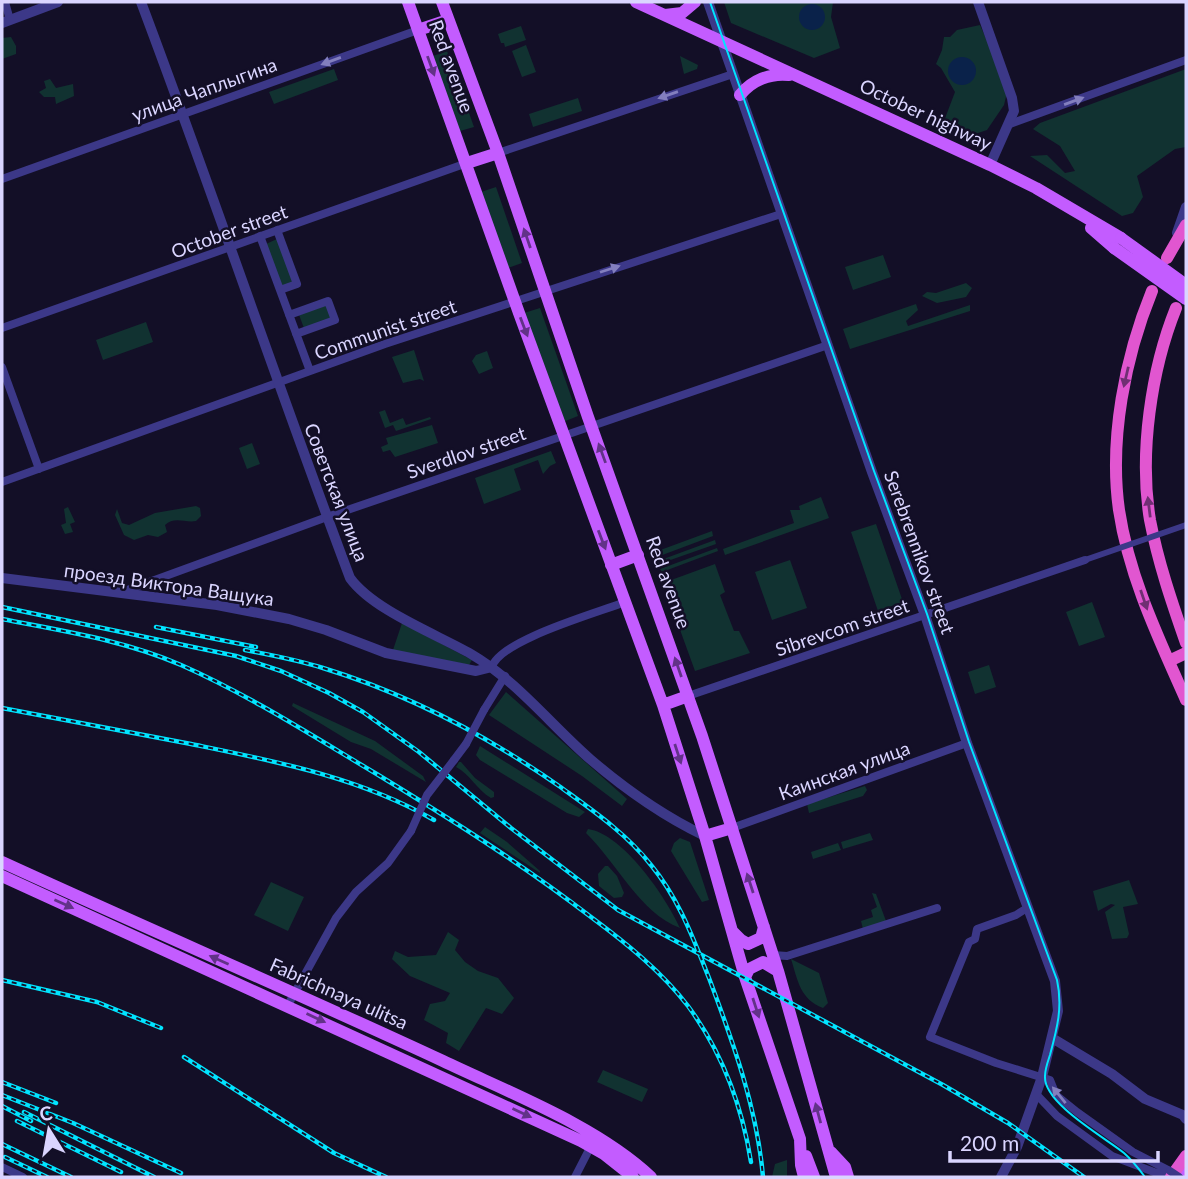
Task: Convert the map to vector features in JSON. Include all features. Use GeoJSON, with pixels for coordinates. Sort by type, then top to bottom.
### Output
{"type":"FeatureCollection","features":[{"type":"Feature","properties":{"kind":"highway"},"geometry":{"type":"LineString","coordinates":[[1167,258],[1186,225]]}},
{"type":"Feature","properties":{"kind":"highway"},"geometry":{"type":"LineString","coordinates":[[1152,291],[1139,325],[1124,382],[1117,432],[1119,507],[1144,601],[1186,700]]}},
{"type":"Feature","properties":{"kind":"highway"},"geometry":{"type":"LineString","coordinates":[[1176,308],[1155,383],[1149,426],[1147,478],[1150,518],[1186,643]]}},
{"type":"Feature","properties":{"kind":"highway"},"geometry":{"type":"LineString","coordinates":[[1169,661],[1186,653]]}},
{"type":"Feature","properties":{"kind":"highway"},"geometry":{"type":"LineString","coordinates":[[1169,1175],[1186,1157]]}},
{"type":"Feature","properties":{"kind":"main road","name":"Red avenue"},"geometry":{"type":"LineString","coordinates":[[408,2],[514,301],[663,705],[705,836],[745,976],[800,1139],[804,1177]]}},
{"type":"Feature","properties":{"kind":"main road","name":"Red avenue"},"geometry":{"type":"LineString","coordinates":[[442,2],[498,153],[688,696],[774,955],[828,1149],[844,1167],[848,1177]]}},
{"type":"Feature","properties":{"kind":"main road","name":"October highway"},"geometry":{"type":"LineString","coordinates":[[636,2],[1036,188],[1117,243],[1186,285]]}},
{"type":"Feature","properties":{"kind":"main road"},"geometry":{"type":"LineString","coordinates":[[663,15],[682,13],[695,2]]}},
{"type":"Feature","properties":{"kind":"main road"},"geometry":{"type":"LineString","coordinates":[[418,30],[448,19]]}},
{"type":"Feature","properties":{"kind":"main road"},"geometry":{"type":"LineString","coordinates":[[740,95],[766,76],[796,75]]}},
{"type":"Feature","properties":{"kind":"main road"},"geometry":{"type":"LineString","coordinates":[[467,163],[498,153]]}},
{"type":"Feature","properties":{"kind":"main road"},"geometry":{"type":"LineString","coordinates":[[1117,243],[1186,299]]}},
{"type":"Feature","properties":{"kind":"main road"},"geometry":{"type":"LineString","coordinates":[[611,565],[638,555]]}},
{"type":"Feature","properties":{"kind":"main road"},"geometry":{"type":"LineString","coordinates":[[663,705],[688,696]]}},
{"type":"Feature","properties":{"kind":"main road"},"geometry":{"type":"LineString","coordinates":[[705,836],[732,828]]}},
{"type":"Feature","properties":{"kind":"main road","name":"Fabrichnaya ulitsa"},"geometry":{"type":"LineString","coordinates":[[2,862],[291,999]]}},
{"type":"Feature","properties":{"kind":"main road","name":"Fabrichnaya ulitsa"},"geometry":{"type":"LineString","coordinates":[[2,876],[460,1069],[640,1167],[651,1177]]}},
{"type":"Feature","properties":{"kind":"main road"},"geometry":{"type":"LineString","coordinates":[[733,932],[748,944],[761,938],[764,927]]}},
{"type":"Feature","properties":{"kind":"main road"},"geometry":{"type":"LineString","coordinates":[[745,976],[749,969],[763,962],[778,971]]}},
{"type":"Feature","properties":{"kind":"main road"},"geometry":{"type":"LineString","coordinates":[[800,1139],[814,1177]]}},
{"type":"Feature","properties":{"kind":"main road","name":"Fabrichnaya ulitsa"},"geometry":{"type":"LineString","coordinates":[[593,1141],[633,1177]]}},
{"type":"Feature","properties":{"kind":"main road"},"geometry":{"type":"LineString","coordinates":[[828,1149],[836,1177]]}},
{"type":"Feature","properties":{"kind":"street"},"geometry":{"type":"LineString","coordinates":[[5,2],[6,21],[58,2]]}},
{"type":"Feature","properties":{"kind":"street","name":"Советская улица"},"geometry":{"type":"LineString","coordinates":[[142,2],[277,383],[350,578],[366,595],[492,667],[590,759],[640,799],[705,836]]}},
{"type":"Feature","properties":{"kind":"street","name":"Serebrennikov street"},"geometry":{"type":"LineString","coordinates":[[708,2],[1058,995],[1058,1011],[1042,1077],[1017,1147],[1001,1177]]}},
{"type":"Feature","properties":{"kind":"street"},"geometry":{"type":"LineString","coordinates":[[978,2],[1012,98],[1014,111],[990,165]]}},
{"type":"Feature","properties":{"kind":"street","name":"улица Чаплыгина"},"geometry":{"type":"LineString","coordinates":[[2,179],[418,30]]}},
{"type":"Feature","properties":{"kind":"street"},"geometry":{"type":"LineString","coordinates":[[1010,124],[1186,60]]}},
{"type":"Feature","properties":{"kind":"street"},"geometry":{"type":"LineString","coordinates":[[498,153],[733,74]]}},
{"type":"Feature","properties":{"kind":"street","name":"October street"},"geometry":{"type":"LineString","coordinates":[[2,328],[467,163]]}},
{"type":"Feature","properties":{"kind":"street"},"geometry":{"type":"LineString","coordinates":[[1167,258],[1186,207]]}},
{"type":"Feature","properties":{"kind":"street","name":"Communist street"},"geometry":{"type":"LineString","coordinates":[[2,482],[545,290],[781,214]]}},
{"type":"Feature","properties":{"kind":"street"},"geometry":{"type":"LineString","coordinates":[[277,230],[296,284],[280,290]]}},
{"type":"Feature","properties":{"kind":"street"},"geometry":{"type":"LineString","coordinates":[[260,236],[310,371]]}},
{"type":"Feature","properties":{"kind":"street"},"geometry":{"type":"LineString","coordinates":[[289,315],[328,301],[335,320],[296,334]]}},
{"type":"Feature","properties":{"kind":"street","name":"Sverdlov street"},"geometry":{"type":"LineString","coordinates":[[116,594],[327,517],[828,345]]}},
{"type":"Feature","properties":{"kind":"street"},"geometry":{"type":"LineString","coordinates":[[2,367],[39,469]]}},
{"type":"Feature","properties":{"kind":"street"},"geometry":{"type":"LineString","coordinates":[[1085,559],[1186,525]]}},
{"type":"Feature","properties":{"kind":"street","name":"Sibrevcom street"},"geometry":{"type":"LineString","coordinates":[[688,696],[1085,559]]}},
{"type":"Feature","properties":{"kind":"street","name":"проезд Виктора Ващука"},"geometry":{"type":"LineString","coordinates":[[2,578],[217,605],[327,630],[386,653],[476,671],[492,667]]}},
{"type":"Feature","properties":{"kind":"street"},"geometry":{"type":"LineString","coordinates":[[492,667],[494,659],[521,640],[625,602]]}},
{"type":"Feature","properties":{"kind":"street"},"geometry":{"type":"LineString","coordinates":[[291,999],[336,918],[356,892],[388,863],[411,831],[427,795],[466,744],[505,677]]}},
{"type":"Feature","properties":{"kind":"street","name":"Каинская улица"},"geometry":{"type":"LineString","coordinates":[[732,828],[967,743]]}},
{"type":"Feature","properties":{"kind":"street"},"geometry":{"type":"LineString","coordinates":[[774,955],[787,956],[937,908]]}},
{"type":"Feature","properties":{"kind":"street"},"geometry":{"type":"LineString","coordinates":[[1027,908],[1016,915],[977,929],[975,939],[969,942],[930,1037],[996,1063],[1050,1080],[1056,1095],[1077,1112],[1169,1175]]}},
{"type":"Feature","properties":{"kind":"street"},"geometry":{"type":"LineString","coordinates":[[1052,1038],[1112,1074],[1145,1099],[1185,1116]]}},
{"type":"Feature","properties":{"kind":"street"},"geometry":{"type":"LineString","coordinates":[[1036,1094],[1057,1116],[1112,1156],[1169,1175],[1183,1176]]}},
{"type":"Feature","properties":{"kind":"street"},"geometry":{"type":"LineString","coordinates":[[575,1177],[593,1141]]}},
{"type":"Feature","properties":{"kind":"street"},"geometry":{"type":"LineString","coordinates":[[2,1167],[23,1177]]}},
{"type":"Feature","properties":{"kind":"green space"},"geometry":{"type":"Polygon","coordinates":[[[724,2],[833,2],[831,17],[840,48],[814,58],[731,23],[724,2]]]}},
{"type":"Feature","properties":{"kind":"green space"},"geometry":{"type":"Polygon","coordinates":[[[980,25],[1008,88],[1004,105],[987,130],[975,134],[944,121],[955,92],[936,64],[944,37],[950,37],[957,30],[980,25]],[[973,63],[951,64],[950,78],[976,71],[973,63]]]}},
{"type":"Feature","properties":{"kind":"green space"},"geometry":{"type":"Polygon","coordinates":[[[521,26],[526,40],[505,47],[498,34],[521,26]]]}},
{"type":"Feature","properties":{"kind":"green space"},"geometry":{"type":"Polygon","coordinates":[[[11,37],[16,46],[16,54],[2,59],[2,38],[11,37]]]}},
{"type":"Feature","properties":{"kind":"green space"},"geometry":{"type":"Polygon","coordinates":[[[526,45],[536,72],[522,77],[512,51],[526,45]]]}},
{"type":"Feature","properties":{"kind":"green space"},"geometry":{"type":"Polygon","coordinates":[[[447,51],[474,127],[460,131],[433,56],[447,51]]]}},
{"type":"Feature","properties":{"kind":"green space"},"geometry":{"type":"Polygon","coordinates":[[[680,56],[698,65],[697,69],[684,74],[680,56]]]}},
{"type":"Feature","properties":{"kind":"green space"},"geometry":{"type":"Polygon","coordinates":[[[334,69],[338,80],[274,104],[269,92],[334,69]]]}},
{"type":"Feature","properties":{"kind":"green space"},"geometry":{"type":"Polygon","coordinates":[[[1186,69],[1186,147],[1175,149],[1137,176],[1143,197],[1133,213],[1122,216],[1030,156],[1047,155],[1065,173],[1075,171],[1060,146],[1033,129],[1040,123],[1186,69]]]}},
{"type":"Feature","properties":{"kind":"green space"},"geometry":{"type":"Polygon","coordinates":[[[50,79],[56,88],[73,84],[74,96],[56,104],[55,97],[44,97],[39,92],[46,88],[44,81],[50,79]]]}},
{"type":"Feature","properties":{"kind":"green space"},"geometry":{"type":"Polygon","coordinates":[[[578,98],[582,111],[533,127],[529,114],[578,98]]]}},
{"type":"Feature","properties":{"kind":"green space"},"geometry":{"type":"Polygon","coordinates":[[[496,187],[522,263],[508,268],[481,192],[496,187]]]}},
{"type":"Feature","properties":{"kind":"green space"},"geometry":{"type":"Polygon","coordinates":[[[277,239],[293,282],[282,286],[266,244],[277,239]]]}},
{"type":"Feature","properties":{"kind":"green space"},"geometry":{"type":"Polygon","coordinates":[[[883,255],[891,277],[853,290],[845,267],[883,255]]]}},
{"type":"Feature","properties":{"kind":"green space"},"geometry":{"type":"Polygon","coordinates":[[[966,283],[972,288],[966,297],[937,303],[922,296],[927,292],[936,293],[966,283]]]}},
{"type":"Feature","properties":{"kind":"green space"},"geometry":{"type":"Polygon","coordinates":[[[328,301],[335,320],[305,331],[298,312],[328,301]]]}},
{"type":"Feature","properties":{"kind":"green space"},"geometry":{"type":"Polygon","coordinates":[[[916,304],[918,310],[906,321],[908,326],[970,305],[970,311],[850,349],[843,329],[916,304]]]}},
{"type":"Feature","properties":{"kind":"green space"},"geometry":{"type":"Polygon","coordinates":[[[540,308],[578,416],[563,422],[524,313],[540,308]]]}},
{"type":"Feature","properties":{"kind":"green space"},"geometry":{"type":"Polygon","coordinates":[[[146,322],[153,342],[103,360],[96,340],[146,322]]]}},
{"type":"Feature","properties":{"kind":"green space"},"geometry":{"type":"Polygon","coordinates":[[[414,350],[424,381],[420,379],[403,383],[392,357],[414,350]]]}},
{"type":"Feature","properties":{"kind":"green space"},"geometry":{"type":"Polygon","coordinates":[[[487,351],[493,368],[479,374],[472,361],[476,355],[487,351]]]}},
{"type":"Feature","properties":{"kind":"green space"},"geometry":{"type":"Polygon","coordinates":[[[385,410],[390,423],[403,418],[406,425],[430,417],[431,419],[396,431],[393,425],[385,428],[379,412],[385,410]]]}},
{"type":"Feature","properties":{"kind":"green space"},"geometry":{"type":"Polygon","coordinates":[[[432,425],[438,443],[395,457],[390,450],[383,452],[381,447],[388,444],[386,438],[432,425]]]}},
{"type":"Feature","properties":{"kind":"green space"},"geometry":{"type":"Polygon","coordinates":[[[252,443],[260,464],[247,469],[239,448],[252,443]]]}},
{"type":"Feature","properties":{"kind":"green space"},"geometry":{"type":"Polygon","coordinates":[[[551,451],[556,463],[543,474],[538,460],[514,469],[521,490],[484,504],[475,478],[551,451]]]}},
{"type":"Feature","properties":{"kind":"green space"},"geometry":{"type":"Polygon","coordinates":[[[821,497],[829,518],[725,555],[723,549],[794,523],[790,510],[800,510],[799,506],[821,497]]]}},
{"type":"Feature","properties":{"kind":"green space"},"geometry":{"type":"Polygon","coordinates":[[[196,506],[200,508],[201,516],[196,521],[168,522],[165,525],[167,532],[158,537],[148,535],[134,540],[124,535],[115,515],[117,509],[122,523],[129,525],[155,513],[196,506]]]}},
{"type":"Feature","properties":{"kind":"green space"},"geometry":{"type":"Polygon","coordinates":[[[68,507],[75,522],[70,524],[73,532],[65,534],[61,525],[66,523],[64,509],[68,507]]]}},
{"type":"Feature","properties":{"kind":"green space"},"geometry":{"type":"Polygon","coordinates":[[[876,524],[903,602],[878,611],[851,532],[876,524]]]}},
{"type":"Feature","properties":{"kind":"green space"},"geometry":{"type":"Polygon","coordinates":[[[712,531],[713,536],[657,557],[655,552],[712,531]]]}},
{"type":"Feature","properties":{"kind":"green space"},"geometry":{"type":"Polygon","coordinates":[[[715,540],[716,544],[659,564],[658,561],[715,540]]]}},
{"type":"Feature","properties":{"kind":"green space"},"geometry":{"type":"Polygon","coordinates":[[[717,548],[718,551],[662,572],[660,569],[717,548]]]}},
{"type":"Feature","properties":{"kind":"green space"},"geometry":{"type":"Polygon","coordinates":[[[790,560],[807,608],[772,620],[755,572],[790,560]]]}},
{"type":"Feature","properties":{"kind":"green space"},"geometry":{"type":"Polygon","coordinates":[[[715,564],[725,592],[720,595],[734,631],[739,631],[750,653],[695,671],[663,583],[715,564]]]}},
{"type":"Feature","properties":{"kind":"green space"},"geometry":{"type":"Polygon","coordinates":[[[1092,602],[1105,637],[1079,646],[1066,612],[1092,602]]]}},
{"type":"Feature","properties":{"kind":"green space"},"geometry":{"type":"Polygon","coordinates":[[[402,623],[472,660],[469,665],[393,650],[402,623]]]}},
{"type":"Feature","properties":{"kind":"green space"},"geometry":{"type":"Polygon","coordinates":[[[989,665],[996,687],[975,694],[968,672],[989,665]]]}},
{"type":"Feature","properties":{"kind":"green space"},"geometry":{"type":"Polygon","coordinates":[[[506,692],[627,799],[622,806],[582,776],[489,715],[506,692]]]}},
{"type":"Feature","properties":{"kind":"green space"},"geometry":{"type":"Polygon","coordinates":[[[293,703],[375,741],[423,776],[426,782],[371,749],[351,742],[292,706],[293,703]]]}},
{"type":"Feature","properties":{"kind":"green space"},"geometry":{"type":"Polygon","coordinates":[[[480,746],[585,812],[579,817],[567,813],[480,760],[476,755],[480,746]]]}},
{"type":"Feature","properties":{"kind":"green space"},"geometry":{"type":"Polygon","coordinates":[[[459,762],[494,792],[494,797],[486,795],[456,767],[459,762]]]}},
{"type":"Feature","properties":{"kind":"green space"},"geometry":{"type":"Polygon","coordinates":[[[865,786],[867,790],[863,796],[809,813],[807,804],[865,786]]]}},
{"type":"Feature","properties":{"kind":"green space"},"geometry":{"type":"Polygon","coordinates":[[[485,827],[507,842],[540,873],[480,833],[485,827]]]}},
{"type":"Feature","properties":{"kind":"green space"},"geometry":{"type":"Polygon","coordinates":[[[588,829],[601,833],[629,854],[654,884],[680,928],[666,921],[641,899],[586,833],[588,829]]]}},
{"type":"Feature","properties":{"kind":"green space"},"geometry":{"type":"Polygon","coordinates":[[[870,833],[873,840],[843,849],[841,842],[870,833]]]}},
{"type":"Feature","properties":{"kind":"green space"},"geometry":{"type":"Polygon","coordinates":[[[680,838],[690,842],[709,900],[702,902],[671,851],[680,838]]]}},
{"type":"Feature","properties":{"kind":"green space"},"geometry":{"type":"Polygon","coordinates":[[[838,843],[841,850],[813,859],[811,852],[838,843]]]}},
{"type":"Feature","properties":{"kind":"green space"},"geometry":{"type":"Polygon","coordinates":[[[605,866],[617,876],[624,893],[622,897],[614,898],[599,886],[598,874],[605,866]]]}},
{"type":"Feature","properties":{"kind":"green space"},"geometry":{"type":"Polygon","coordinates":[[[1129,880],[1138,904],[1123,907],[1129,934],[1127,938],[1112,939],[1105,912],[1115,905],[1111,904],[1098,911],[1093,891],[1129,880]]]}},
{"type":"Feature","properties":{"kind":"green space"},"geometry":{"type":"Polygon","coordinates":[[[271,882],[304,897],[288,931],[254,915],[271,882]]]}},
{"type":"Feature","properties":{"kind":"green space"},"geometry":{"type":"Polygon","coordinates":[[[872,893],[876,894],[886,921],[863,929],[861,921],[873,917],[871,910],[877,907],[872,893]]]}},
{"type":"Feature","properties":{"kind":"green space"},"geometry":{"type":"Polygon","coordinates":[[[448,932],[459,940],[455,950],[465,962],[478,971],[498,978],[514,998],[502,1014],[486,1008],[459,1051],[446,1043],[448,1033],[424,1020],[430,1004],[445,1001],[450,993],[410,976],[392,959],[395,951],[408,957],[436,955],[448,932]]]}},
{"type":"Feature","properties":{"kind":"green space"},"geometry":{"type":"Polygon","coordinates":[[[791,959],[819,973],[828,1003],[823,1008],[809,1000],[805,994],[791,959]]]}},
{"type":"Feature","properties":{"kind":"green space"},"geometry":{"type":"Polygon","coordinates":[[[603,1070],[648,1089],[642,1102],[597,1082],[603,1070]]]}},
{"type":"Feature","properties":{"kind":"green space"},"geometry":{"type":"Polygon","coordinates":[[[787,1160],[787,1177],[772,1177],[775,1164],[787,1160]]]}},
{"type":"Feature","properties":{"kind":"water"},"geometry":{"type":"Polygon","coordinates":[[[812,4],[821,8],[825,17],[821,26],[812,30],[803,26],[799,17],[803,8],[812,4]]]}},
{"type":"Feature","properties":{"kind":"water"},"geometry":{"type":"Polygon","coordinates":[[[962,57],[972,61],[976,71],[972,81],[962,85],[952,81],[948,71],[952,61],[962,57]]]}},
{"type":"Feature","properties":{"kind":"tram line"},"geometry":{"type":"LineString","coordinates":[[710,2],[874,471],[927,614],[969,742],[1057,980],[1059,1009],[1045,1071],[1047,1086],[1064,1108],[1124,1153],[1145,1177]]}},
{"type":"Feature","properties":{"kind":"railway"},"geometry":{"type":"LineString","coordinates":[[2,607],[236,656],[281,671],[329,693],[363,712],[419,752],[511,828],[618,910],[943,1085],[1008,1123],[1084,1177]]}},
{"type":"Feature","properties":{"kind":"railway"},"geometry":{"type":"LineString","coordinates":[[2,619],[137,649],[181,665],[231,689],[403,790],[539,878],[642,958],[688,1006],[711,1042],[729,1080],[742,1120],[751,1162]]}},
{"type":"Feature","properties":{"kind":"railway"},"geometry":{"type":"LineString","coordinates":[[156,627],[256,647]]}},
{"type":"Feature","properties":{"kind":"railway"},"geometry":{"type":"LineString","coordinates":[[245,650],[355,678],[416,703],[475,733],[531,767],[596,813],[631,843],[670,891],[709,978],[750,1101],[763,1177]]}},
{"type":"Feature","properties":{"kind":"railway"},"geometry":{"type":"LineString","coordinates":[[2,708],[191,744],[316,772],[376,792],[434,820]]}},
{"type":"Feature","properties":{"kind":"railway"},"geometry":{"type":"LineString","coordinates":[[2,980],[97,1002],[161,1028]]}},
{"type":"Feature","properties":{"kind":"railway"},"geometry":{"type":"LineString","coordinates":[[184,1057],[334,1153],[386,1177]]}},
{"type":"Feature","properties":{"kind":"railway"},"geometry":{"type":"LineString","coordinates":[[2,1082],[56,1103]]}},
{"type":"Feature","properties":{"kind":"railway"},"geometry":{"type":"LineString","coordinates":[[2,1095],[73,1123],[181,1173]]}},
{"type":"Feature","properties":{"kind":"railway"},"geometry":{"type":"LineString","coordinates":[[2,1106],[31,1121]]}},
{"type":"Feature","properties":{"kind":"railway"},"geometry":{"type":"LineString","coordinates":[[24,1112],[154,1177]]}},
{"type":"Feature","properties":{"kind":"railway"},"geometry":{"type":"LineString","coordinates":[[17,1121],[121,1172]]}},
{"type":"Feature","properties":{"kind":"railway"},"geometry":{"type":"LineString","coordinates":[[2,1144],[71,1177]]}},
{"type":"Feature","properties":{"kind":"railway"},"geometry":{"type":"LineString","coordinates":[[5,1157],[47,1177]]}}]}
